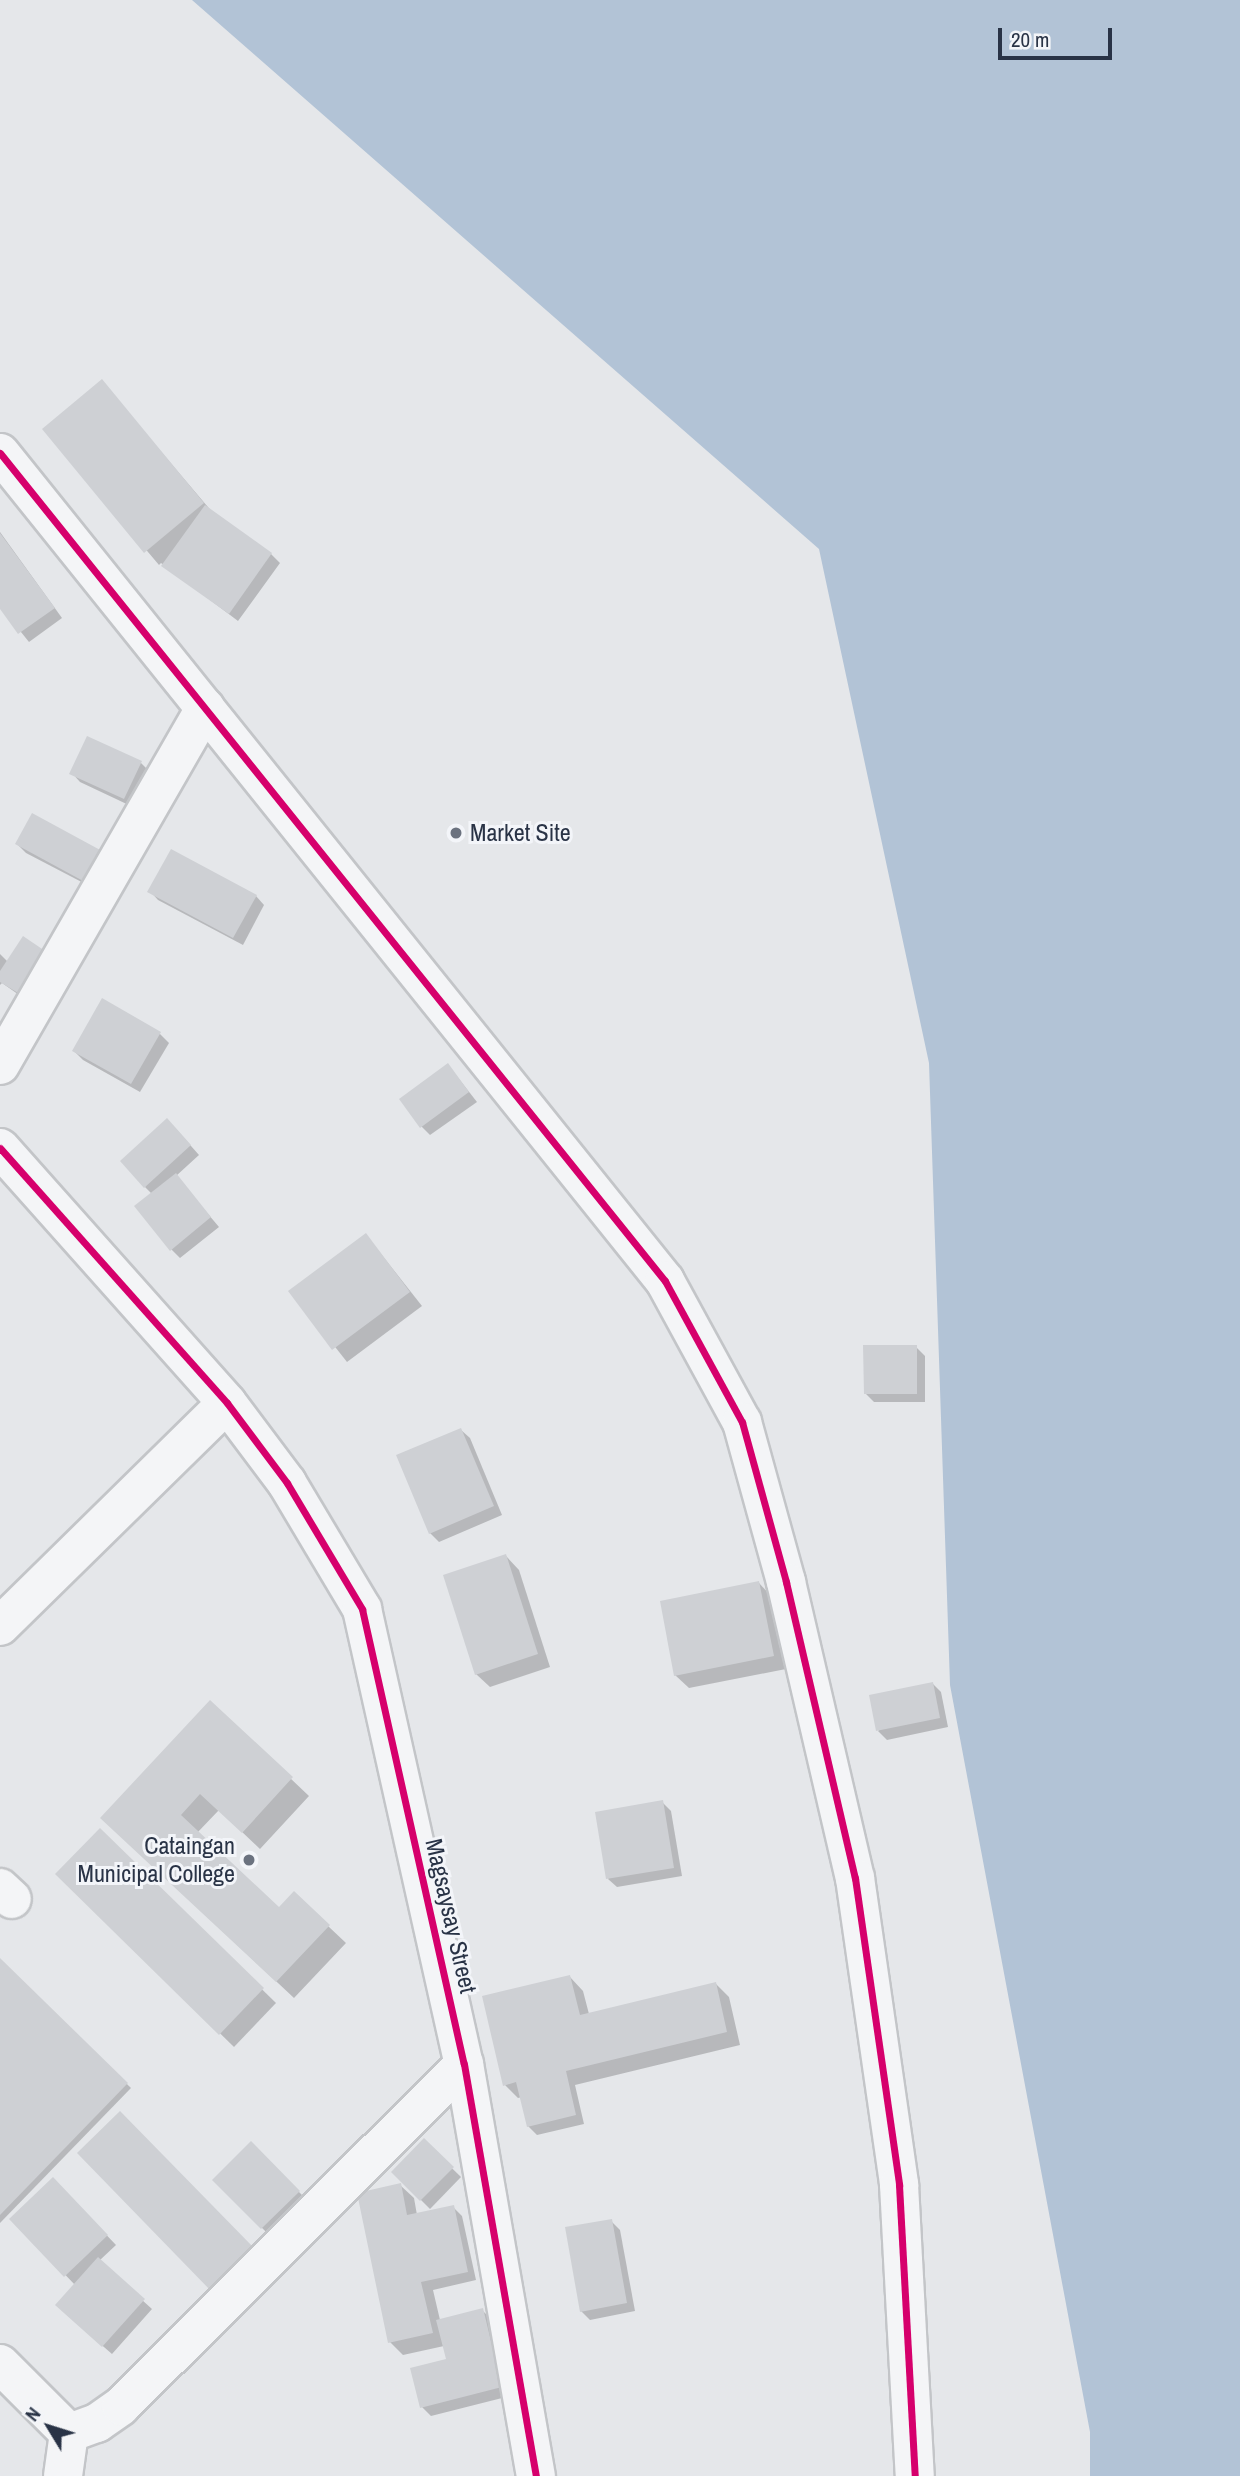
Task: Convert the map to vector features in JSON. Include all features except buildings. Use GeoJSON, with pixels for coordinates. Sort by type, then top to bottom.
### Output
{"type":"FeatureCollection","features":[{"type":"Feature","properties":{"kind":"street"},"geometry":{"type":"LineString","coordinates":[[0,453],[665,1280],[742,1422],[786,1581],[855,1878],[899,2185],[915,2476]]}},
{"type":"Feature","properties":{"kind":"street"},"geometry":{"type":"LineString","coordinates":[[0,1065],[205,708]]}},
{"type":"Feature","properties":{"kind":"street","name":"Magsaysay Street"},"geometry":{"type":"LineString","coordinates":[[0,1148],[227,1403],[287,1483],[362,1609],[464,2064],[536,2476]]}},
{"type":"Feature","properties":{"kind":"street"},"geometry":{"type":"LineString","coordinates":[[0,1626],[227,1403]]}},
{"type":"Feature","properties":{"kind":"street"},"geometry":{"type":"LineString","coordinates":[[69,2433],[97,2423],[121,2406],[464,2064]]}},
{"type":"Feature","properties":{"kind":"street"},"geometry":{"type":"LineString","coordinates":[[0,2364],[69,2433]]}},
{"type":"Feature","properties":{"kind":"street"},"geometry":{"type":"LineString","coordinates":[[63,2476],[69,2433]]}},
{"type":"Feature","properties":{"kind":"water"},"geometry":{"type":"Polygon","coordinates":[[[192,0],[1240,0],[1240,2476],[1090,2476],[1090,2432],[950,1685],[929,1063],[819,549],[192,0]]]}},
{"type":"Feature","properties":{"kind":"cycle path"},"geometry":{"type":"LineString","coordinates":[[0,453],[665,1281],[742,1422],[786,1582],[855,1878],[899,2185],[915,2476]]}},
{"type":"Feature","properties":{"kind":"cycle path"},"geometry":{"type":"LineString","coordinates":[[0,1148],[227,1403],[287,1483],[362,1609],[464,2064],[536,2476]]}},
{"type":"Feature","properties":{"kind":"place","name":"Market Site"},"geometry":{"type":"Point","coordinates":[456,833]}},
{"type":"Feature","properties":{"kind":"place","name":"Cataingan Municipal College"},"geometry":{"type":"Point","coordinates":[249,1860]}}]}
